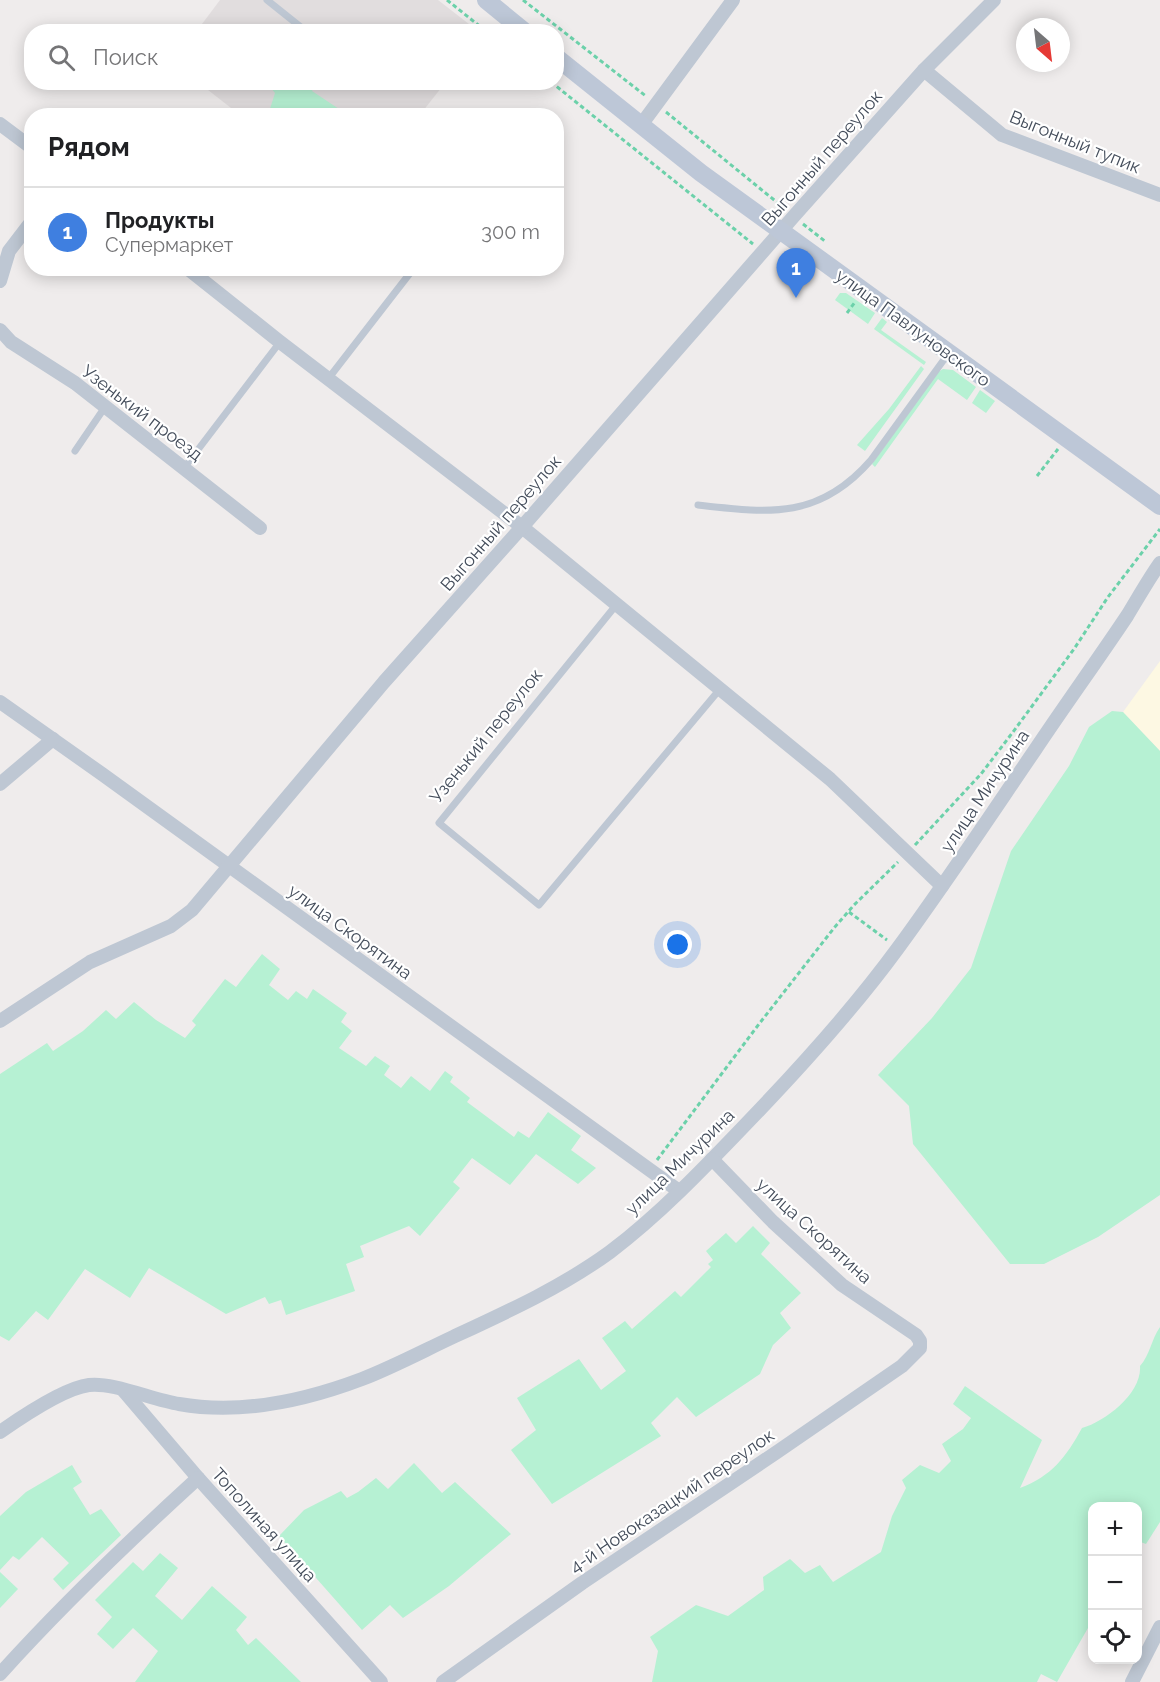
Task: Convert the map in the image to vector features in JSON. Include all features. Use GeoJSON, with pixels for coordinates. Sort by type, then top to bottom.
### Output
{"type":"FeatureCollection","features":[{"type":"Feature","properties":{"kind":"street"},"geometry":{"type":"LineString","coordinates":[[486,0],[515,24]]}},
{"type":"Feature","properties":{"kind":"street"},"geometry":{"type":"LineString","coordinates":[[641,126],[733,0]]}},
{"type":"Feature","properties":{"kind":"street","name":"Выгонный переулок"},"geometry":{"type":"LineString","coordinates":[[0,1021],[90,962],[155,934],[182,920],[192,910],[384,682],[794,216],[924,70],[994,0]]}},
{"type":"Feature","properties":{"kind":"street","name":"улица Павлуновского"},"geometry":{"type":"LineString","coordinates":[[564,63],[701,173],[1160,506]]}},
{"type":"Feature","properties":{"kind":"street","name":"Выгонный тупик"},"geometry":{"type":"LineString","coordinates":[[924,70],[1002,135],[1160,195]]}},
{"type":"Feature","properties":{"kind":"street"},"geometry":{"type":"LineString","coordinates":[[0,124],[24,142]]}},
{"type":"Feature","properties":{"kind":"street"},"geometry":{"type":"LineString","coordinates":[[0,281],[9,251],[24,231]]}},
{"type":"Feature","properties":{"kind":"street"},"geometry":{"type":"LineString","coordinates":[[197,276],[522,527],[830,778],[942,886]]}},
{"type":"Feature","properties":{"kind":"street","name":"Узенький проезд"},"geometry":{"type":"LineString","coordinates":[[0,330],[11,342],[75,383],[260,528]]}},
{"type":"Feature","properties":{"kind":"street","name":"улица Мичурина"},"geometry":{"type":"LineString","coordinates":[[0,1432],[71,1390],[87,1385],[102,1385],[179,1404],[232,1408],[299,1399],[336,1389],[372,1376],[530,1300],[574,1276],[612,1250],[643,1225],[712,1159],[792,1076],[898,948],[1095,664],[1160,563]]}},
{"type":"Feature","properties":{"kind":"street","name":"улица Скорятина"},"geometry":{"type":"LineString","coordinates":[[0,702],[678,1191]]}},
{"type":"Feature","properties":{"kind":"street"},"geometry":{"type":"LineString","coordinates":[[0,784],[53,739]]}},
{"type":"Feature","properties":{"kind":"street","name":"улица Скорятина"},"geometry":{"type":"LineString","coordinates":[[712,1159],[773,1222],[842,1285],[916,1335],[920,1341],[920,1348]]}},
{"type":"Feature","properties":{"kind":"street","name":"4-й Новоказацкий переулок"},"geometry":{"type":"LineString","coordinates":[[443,1682],[582,1583],[902,1366],[920,1348]]}},
{"type":"Feature","properties":{"kind":"street","name":"Тополиная улица"},"geometry":{"type":"LineString","coordinates":[[123,1390],[198,1478],[381,1682]]}},
{"type":"Feature","properties":{"kind":"street"},"geometry":{"type":"LineString","coordinates":[[0,1674],[68,1601],[137,1533],[198,1478]]}},
{"type":"Feature","properties":{"kind":"street"},"geometry":{"type":"LineString","coordinates":[[1131,1682],[1160,1627]]}},
{"type":"Feature","properties":{"kind":"lane"},"geometry":{"type":"LineString","coordinates":[[267,0],[298,24]]}},
{"type":"Feature","properties":{"kind":"lane"},"geometry":{"type":"LineString","coordinates":[[277,8],[284,0]]}},
{"type":"Feature","properties":{"kind":"lane"},"geometry":{"type":"LineString","coordinates":[[328,379],[408,276]]}},
{"type":"Feature","properties":{"kind":"lane"},"geometry":{"type":"LineString","coordinates":[[184,468],[280,342]]}},
{"type":"Feature","properties":{"kind":"lane"},"geometry":{"type":"LineString","coordinates":[[698,505],[775,511],[812,503],[829,495],[860,473],[871,460],[948,354]]}},
{"type":"Feature","properties":{"kind":"lane"},"geometry":{"type":"LineString","coordinates":[[75,451],[105,407]]}},
{"type":"Feature","properties":{"kind":"lane","name":"Узенький переулок"},"geometry":{"type":"LineString","coordinates":[[617,604],[439,823],[539,905],[720,689]]}},
{"type":"Feature","properties":{"kind":"path"},"geometry":{"type":"LineString","coordinates":[[447,0],[477,24]]}},
{"type":"Feature","properties":{"kind":"path"},"geometry":{"type":"LineString","coordinates":[[523,0],[554,24]]}},
{"type":"Feature","properties":{"kind":"path"},"geometry":{"type":"LineString","coordinates":[[564,32],[830,245]]}},
{"type":"Feature","properties":{"kind":"path"},"geometry":{"type":"LineString","coordinates":[[561,90],[763,252]]}},
{"type":"Feature","properties":{"kind":"path"},"geometry":{"type":"LineString","coordinates":[[1037,476],[1066,438]]}},
{"type":"Feature","properties":{"kind":"path"},"geometry":{"type":"LineString","coordinates":[[848,912],[898,948]]}},
{"type":"Feature","properties":{"kind":"shaded area"},"geometry":{"type":"Polygon","coordinates":[[[220,0],[438,0],[469,24],[202,24],[220,0]]]}},
{"type":"Feature","properties":{"kind":"shaded area"},"geometry":{"type":"Polygon","coordinates":[[[208,90],[439,90],[425,108],[231,108],[208,90]]]}},
{"type":"Feature","properties":{"kind":"shaded area"},"geometry":{"type":"Polygon","coordinates":[[[1160,661],[1160,751],[1123,712],[1160,661]]]}},
{"type":"Feature","properties":{"kind":"green space"},"geometry":{"type":"Polygon","coordinates":[[[273,90],[312,90],[338,108],[270,108],[275,93],[273,90]]]}},
{"type":"Feature","properties":{"kind":"green space"},"geometry":{"type":"Polygon","coordinates":[[[840,293],[846,293],[875,313],[868,324],[835,300],[840,293]]]}},
{"type":"Feature","properties":{"kind":"green space"},"geometry":{"type":"Polygon","coordinates":[[[882,318],[887,322],[881,330],[926,362],[924,365],[874,329],[882,318]]]}},
{"type":"Feature","properties":{"kind":"green space"},"geometry":{"type":"Polygon","coordinates":[[[921,366],[924,369],[865,451],[857,445],[889,409],[921,366]]]}},
{"type":"Feature","properties":{"kind":"green space"},"geometry":{"type":"Polygon","coordinates":[[[943,369],[953,370],[976,387],[967,400],[938,379],[875,467],[872,464],[938,372],[943,369]]]}},
{"type":"Feature","properties":{"kind":"green space"},"geometry":{"type":"Polygon","coordinates":[[[980,390],[995,401],[986,413],[972,403],[980,390]]]}},
{"type":"Feature","properties":{"kind":"green space"},"geometry":{"type":"Polygon","coordinates":[[[1112,711],[1123,712],[1160,751],[1160,1195],[1098,1237],[1044,1264],[1010,1264],[913,1144],[909,1106],[878,1075],[932,1018],[971,968],[1011,851],[1069,766],[1089,727],[1112,711]]]}},
{"type":"Feature","properties":{"kind":"green space"},"geometry":{"type":"Polygon","coordinates":[[[262,954],[280,969],[269,985],[288,1000],[296,991],[307,999],[313,989],[347,1013],[341,1022],[352,1031],[339,1048],[366,1066],[375,1056],[390,1066],[384,1075],[401,1088],[411,1076],[430,1091],[445,1071],[453,1077],[450,1082],[470,1098],[467,1102],[514,1137],[518,1131],[529,1138],[548,1112],[581,1136],[571,1150],[596,1168],[578,1184],[536,1154],[510,1185],[472,1158],[453,1182],[460,1188],[420,1236],[409,1226],[360,1246],[364,1257],[346,1264],[355,1291],[286,1315],[281,1300],[269,1304],[265,1297],[226,1314],[149,1268],[130,1298],[85,1269],[48,1320],[36,1311],[9,1341],[0,1336],[0,1074],[47,1043],[53,1051],[83,1031],[106,1010],[116,1019],[134,1002],[156,1020],[185,1038],[196,1025],[192,1021],[225,979],[236,987],[262,954]]]}},
{"type":"Feature","properties":{"kind":"green space"},"geometry":{"type":"Polygon","coordinates":[[[753,1226],[770,1243],[761,1254],[801,1293],[780,1313],[791,1328],[773,1345],[760,1374],[696,1417],[677,1397],[651,1423],[661,1436],[552,1504],[511,1450],[536,1430],[517,1398],[579,1359],[601,1390],[626,1371],[602,1338],[625,1321],[632,1329],[675,1291],[681,1297],[711,1267],[708,1264],[713,1260],[706,1251],[726,1233],[736,1243],[753,1226]]]}},
{"type":"Feature","properties":{"kind":"green space"},"geometry":{"type":"Polygon","coordinates":[[[1160,1327],[1160,1522],[1146,1544],[1142,1542],[1142,1502],[1088,1502],[1088,1628],[1057,1682],[1041,1674],[1037,1682],[652,1682],[658,1651],[650,1637],[696,1605],[728,1616],[764,1590],[763,1577],[790,1559],[805,1573],[820,1565],[833,1582],[881,1552],[892,1516],[906,1488],[902,1480],[920,1465],[939,1473],[951,1461],[942,1444],[963,1429],[971,1418],[953,1404],[965,1386],[1042,1440],[1020,1488],[1041,1478],[1064,1457],[1082,1428],[1101,1419],[1129,1396],[1160,1327]]]}},
{"type":"Feature","properties":{"kind":"green space"},"geometry":{"type":"Polygon","coordinates":[[[414,1463],[442,1493],[455,1482],[511,1534],[449,1586],[403,1618],[390,1605],[362,1630],[279,1536],[304,1510],[341,1491],[347,1498],[376,1478],[388,1489],[414,1463]]]}},
{"type":"Feature","properties":{"kind":"green space"},"geometry":{"type":"Polygon","coordinates":[[[72,1465],[82,1482],[73,1488],[90,1515],[101,1509],[121,1535],[63,1590],[53,1579],[69,1563],[42,1537],[19,1560],[13,1556],[0,1570],[0,1516],[26,1492],[72,1465]]]}},
{"type":"Feature","properties":{"kind":"green space"},"geometry":{"type":"Polygon","coordinates":[[[160,1553],[178,1568],[155,1596],[182,1620],[212,1586],[247,1617],[236,1630],[248,1645],[256,1638],[301,1682],[135,1682],[158,1651],[133,1628],[113,1649],[97,1634],[112,1617],[95,1600],[133,1562],[143,1571],[160,1553]]]}},
{"type":"Feature","properties":{"kind":"green space"},"geometry":{"type":"Polygon","coordinates":[[[0,1572],[18,1589],[0,1608],[0,1572]]]}},
{"type":"Feature","properties":{"kind":"place","name":"Продукты"},"geometry":{"type":"Point","coordinates":[796,298]}}]}
